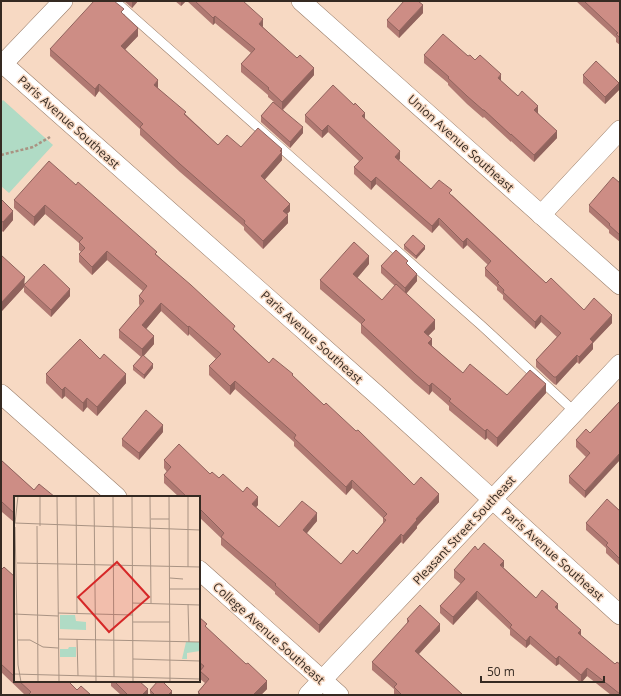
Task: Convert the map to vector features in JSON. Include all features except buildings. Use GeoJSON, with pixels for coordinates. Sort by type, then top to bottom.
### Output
{"type":"FeatureCollection","features":[{"type":"Feature","properties":{"kind":"street"},"geometry":{"type":"LineString","coordinates":[[2,64],[63,1]]}},
{"type":"Feature","properties":{"kind":"street","name":"Union Avenue Southeast"},"geometry":{"type":"LineString","coordinates":[[301,1],[620,285]]}},
{"type":"Feature","properties":{"kind":"street","name":"Paris Avenue Southeast"},"geometry":{"type":"LineString","coordinates":[[2,64],[492,499],[620,615]]}},
{"type":"Feature","properties":{"kind":"street"},"geometry":{"type":"LineString","coordinates":[[541,215],[620,130]]}},
{"type":"Feature","properties":{"kind":"street","name":"Pleasant Street Southeast"},"geometry":{"type":"LineString","coordinates":[[308,695],[620,364]]}},
{"type":"Feature","properties":{"kind":"street"},"geometry":{"type":"LineString","coordinates":[[1,394],[116,496]]}},
{"type":"Feature","properties":{"kind":"street","name":"College Avenue Southeast"},"geometry":{"type":"LineString","coordinates":[[200,571],[340,695]]}},
{"type":"Feature","properties":{"kind":"lane"},"geometry":{"type":"LineString","coordinates":[[115,1],[482,326],[575,412]]}},
{"type":"Feature","properties":{"kind":"path"},"geometry":{"type":"LineString","coordinates":[[1,155],[33,147],[50,137]]}},
{"type":"Feature","properties":{"kind":"green space"},"geometry":{"type":"Polygon","coordinates":[[[3,100],[53,145],[9,193],[1,186],[1,102],[3,100]]]}}]}
